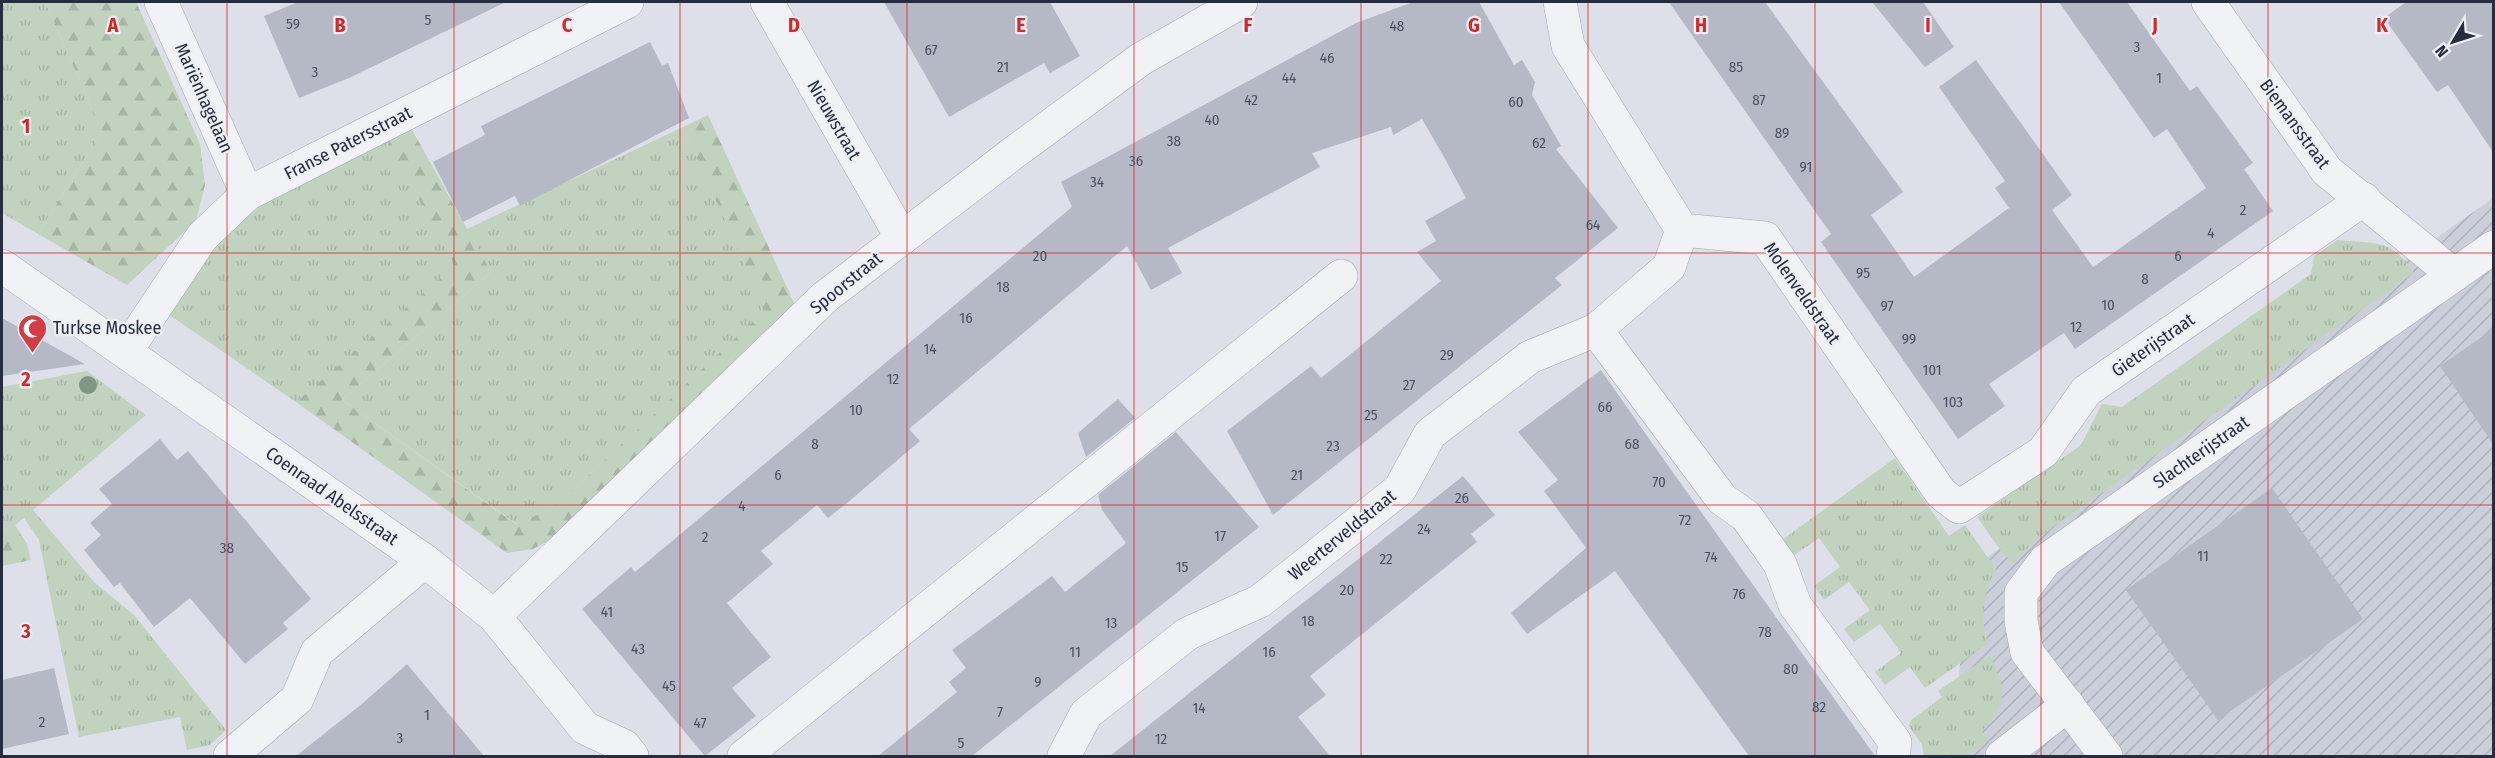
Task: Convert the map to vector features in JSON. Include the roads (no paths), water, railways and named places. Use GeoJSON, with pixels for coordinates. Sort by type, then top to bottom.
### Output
{"type":"FeatureCollection","features":[{"type":"Feature","properties":{"kind":"street","name":"Mariënhagelaan"},"geometry":{"type":"LineString","coordinates":[[161,2],[247,194]]}},
{"type":"Feature","properties":{"kind":"street","name":"Franse Patersstraat"},"geometry":{"type":"LineString","coordinates":[[126,351],[202,237],[247,194],[627,2]]}},
{"type":"Feature","properties":{"kind":"street","name":"Nieuwstraat"},"geometry":{"type":"LineString","coordinates":[[767,2],[902,238]]}},
{"type":"Feature","properties":{"kind":"street","name":"Spoorstraat"},"geometry":{"type":"LineString","coordinates":[[494,616],[825,297],[1141,59],[1241,2]]}},
{"type":"Feature","properties":{"kind":"street"},"geometry":{"type":"LineString","coordinates":[[1560,2],[1568,46],[1682,230]]}},
{"type":"Feature","properties":{"kind":"street","name":"Biemansstraat"},"geometry":{"type":"LineString","coordinates":[[2208,2],[2327,171],[2454,275]]}},
{"type":"Feature","properties":{"kind":"street","name":"Gieterijstraat"},"geometry":{"type":"LineString","coordinates":[[1959,507],[2043,452],[2086,391],[2364,199]]}},
{"type":"Feature","properties":{"kind":"street","name":"Weerterveldstraat"},"geometry":{"type":"LineString","coordinates":[[1064,756],[1086,714],[1187,634],[1260,601],[1400,489],[1430,434],[1530,357],[1596,330],[1669,267],[1682,230]]}},
{"type":"Feature","properties":{"kind":"street","name":"Molenveldstraat"},"geometry":{"type":"LineString","coordinates":[[1682,230],[1765,238],[1941,494],[1959,507]]}},
{"type":"Feature","properties":{"kind":"street","name":"Slachterijstraat"},"geometry":{"type":"LineString","coordinates":[[2068,705],[2027,652],[2021,621],[2021,593],[2045,561],[2493,247]]}},
{"type":"Feature","properties":{"kind":"street","name":"Coenraad Abelsstraat"},"geometry":{"type":"LineString","coordinates":[[2,266],[425,561],[494,616],[585,728],[624,746],[632,756]]}},
{"type":"Feature","properties":{"kind":"street"},"geometry":{"type":"LineString","coordinates":[[744,756],[1341,276]]}},
{"type":"Feature","properties":{"kind":"street"},"geometry":{"type":"LineString","coordinates":[[1596,330],[1722,499],[1746,516],[1780,564],[1795,605],[1895,742],[1893,756]]}},
{"type":"Feature","properties":{"kind":"street"},"geometry":{"type":"LineString","coordinates":[[230,756],[297,699],[317,652],[425,561]]}},
{"type":"Feature","properties":{"kind":"street"},"geometry":{"type":"LineString","coordinates":[[2002,756],[2068,705],[2106,756]]}},
{"type":"Feature","properties":{"kind":"place","name":"Turkse Moskee"},"geometry":{"type":"Point","coordinates":[32,354]}}]}
